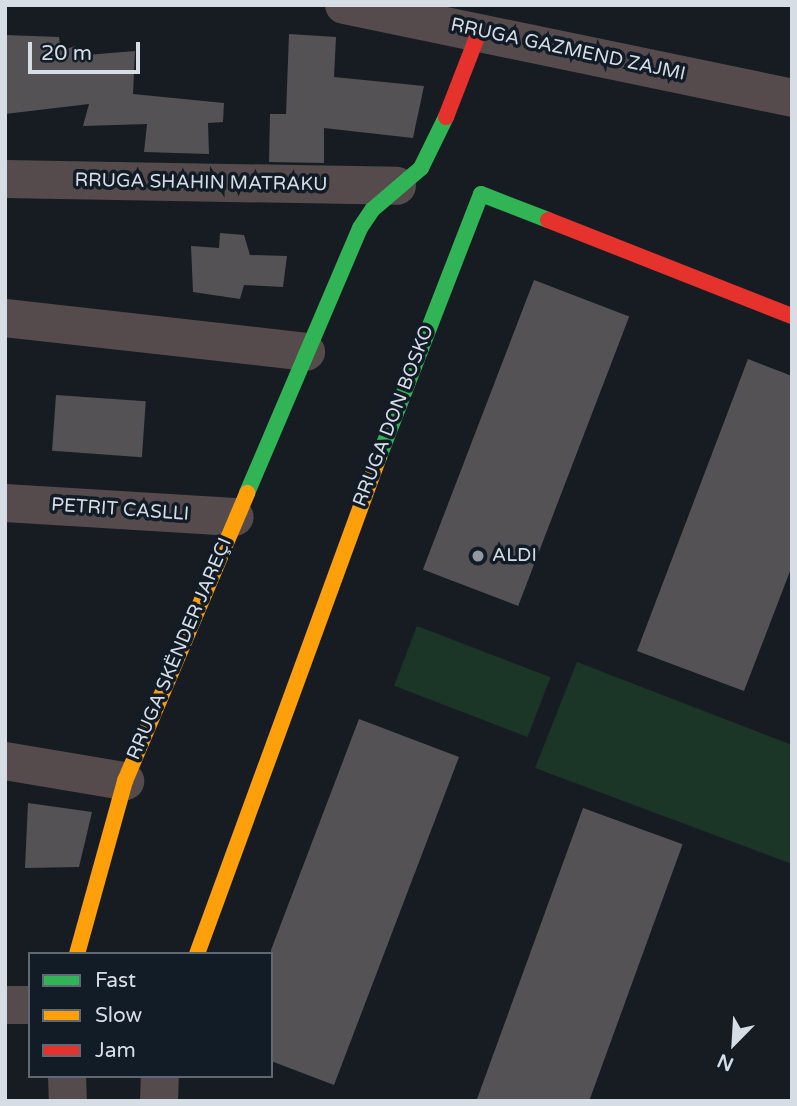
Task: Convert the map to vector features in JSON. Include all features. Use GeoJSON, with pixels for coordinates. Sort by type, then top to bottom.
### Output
{"type":"FeatureCollection","features":[{"type":"Feature","properties":{"kind":"street","name":"RRUGA GAZMEND ZAJMI"},"geometry":{"type":"LineString","coordinates":[[344,5],[792,99]]}},
{"type":"Feature","properties":{"kind":"street","name":"RRUGA SKËNDER JAREÇI"},"geometry":{"type":"LineString","coordinates":[[78,952],[125,781],[360,228],[397,186],[421,169],[438,137],[479,32]]}},
{"type":"Feature","properties":{"kind":"street","name":"RRUGA SHAHIN MATRAKU"},"geometry":{"type":"LineString","coordinates":[[5,179],[397,186]]}},
{"type":"Feature","properties":{"kind":"street","name":"RRUGA DON BOSKO"},"geometry":{"type":"LineString","coordinates":[[198,952],[336,568],[481,194],[792,316]]}},
{"type":"Feature","properties":{"kind":"street"},"geometry":{"type":"LineString","coordinates":[[5,318],[306,352]]}},
{"type":"Feature","properties":{"kind":"street","name":"PETRIT CASLLI"},"geometry":{"type":"LineString","coordinates":[[5,503],[235,517]]}},
{"type":"Feature","properties":{"kind":"street"},"geometry":{"type":"LineString","coordinates":[[5,761],[125,781]]}},
{"type":"Feature","properties":{"kind":"street"},"geometry":{"type":"LineString","coordinates":[[5,1005],[28,1005]]}},
{"type":"Feature","properties":{"kind":"street"},"geometry":{"type":"LineString","coordinates":[[67,1078],[68,1101]]}},
{"type":"Feature","properties":{"kind":"street"},"geometry":{"type":"LineString","coordinates":[[159,1101],[160,1078]]}},
{"type":"Feature","properties":{"kind":"green space"},"geometry":{"type":"Polygon","coordinates":[[[417,626],[551,677],[528,737],[394,686],[417,626]]]}},
{"type":"Feature","properties":{"kind":"green space"},"geometry":{"type":"Polygon","coordinates":[[[577,662],[792,745],[792,864],[535,768],[577,662]]]}},
{"type":"Feature","properties":{"kind":"building"},"geometry":{"type":"Polygon","coordinates":[[[289,34],[336,37],[334,77],[424,86],[413,138],[324,128],[324,163],[269,162],[270,114],[286,114],[289,34]]]}},
{"type":"Feature","properties":{"kind":"building"},"geometry":{"type":"Polygon","coordinates":[[[5,35],[59,37],[61,51],[75,46],[74,56],[135,51],[133,94],[224,103],[223,122],[208,123],[209,154],[144,152],[147,124],[83,126],[89,104],[5,114],[5,35]]]}},
{"type":"Feature","properties":{"kind":"building"},"geometry":{"type":"Polygon","coordinates":[[[220,233],[244,235],[250,255],[287,256],[283,287],[244,285],[240,299],[193,292],[191,246],[219,248],[220,233]]]}},
{"type":"Feature","properties":{"kind":"building"},"geometry":{"type":"Polygon","coordinates":[[[534,280],[629,317],[518,606],[423,569],[534,280]]]}},
{"type":"Feature","properties":{"kind":"building"},"geometry":{"type":"Polygon","coordinates":[[[748,359],[792,376],[792,566],[744,691],[637,651],[748,359]]]}},
{"type":"Feature","properties":{"kind":"building"},"geometry":{"type":"Polygon","coordinates":[[[56,395],[146,401],[142,457],[52,451],[56,395]]]}},
{"type":"Feature","properties":{"kind":"building"},"geometry":{"type":"Polygon","coordinates":[[[359,719],[459,757],[334,1085],[273,1062],[271,950],[359,719]]]}},
{"type":"Feature","properties":{"kind":"building"},"geometry":{"type":"Polygon","coordinates":[[[28,803],[92,812],[79,867],[25,868],[28,803]]]}},
{"type":"Feature","properties":{"kind":"building"},"geometry":{"type":"Polygon","coordinates":[[[583,808],[683,844],[589,1101],[476,1101],[583,808]]]}},
{"type":"Feature","properties":{"kind":"traffic: fast"},"geometry":{"type":"LineString","coordinates":[[247,493],[360,228],[372,210],[421,168],[446,117]]}},
{"type":"Feature","properties":{"kind":"traffic: fast"},"geometry":{"type":"LineString","coordinates":[[379,457],[481,194],[548,220]]}},
{"type":"Feature","properties":{"kind":"traffic: slow"},"geometry":{"type":"LineString","coordinates":[[198,952],[379,457]]}},
{"type":"Feature","properties":{"kind":"traffic: slow"},"geometry":{"type":"LineString","coordinates":[[78,952],[125,781],[247,493]]}},
{"type":"Feature","properties":{"kind":"traffic: jam"},"geometry":{"type":"LineString","coordinates":[[446,117],[479,32]]}},
{"type":"Feature","properties":{"kind":"traffic: jam"},"geometry":{"type":"LineString","coordinates":[[548,220],[792,316]]}},
{"type":"Feature","properties":{"kind":"place","name":"ALDI"},"geometry":{"type":"Point","coordinates":[478,556]}}]}
